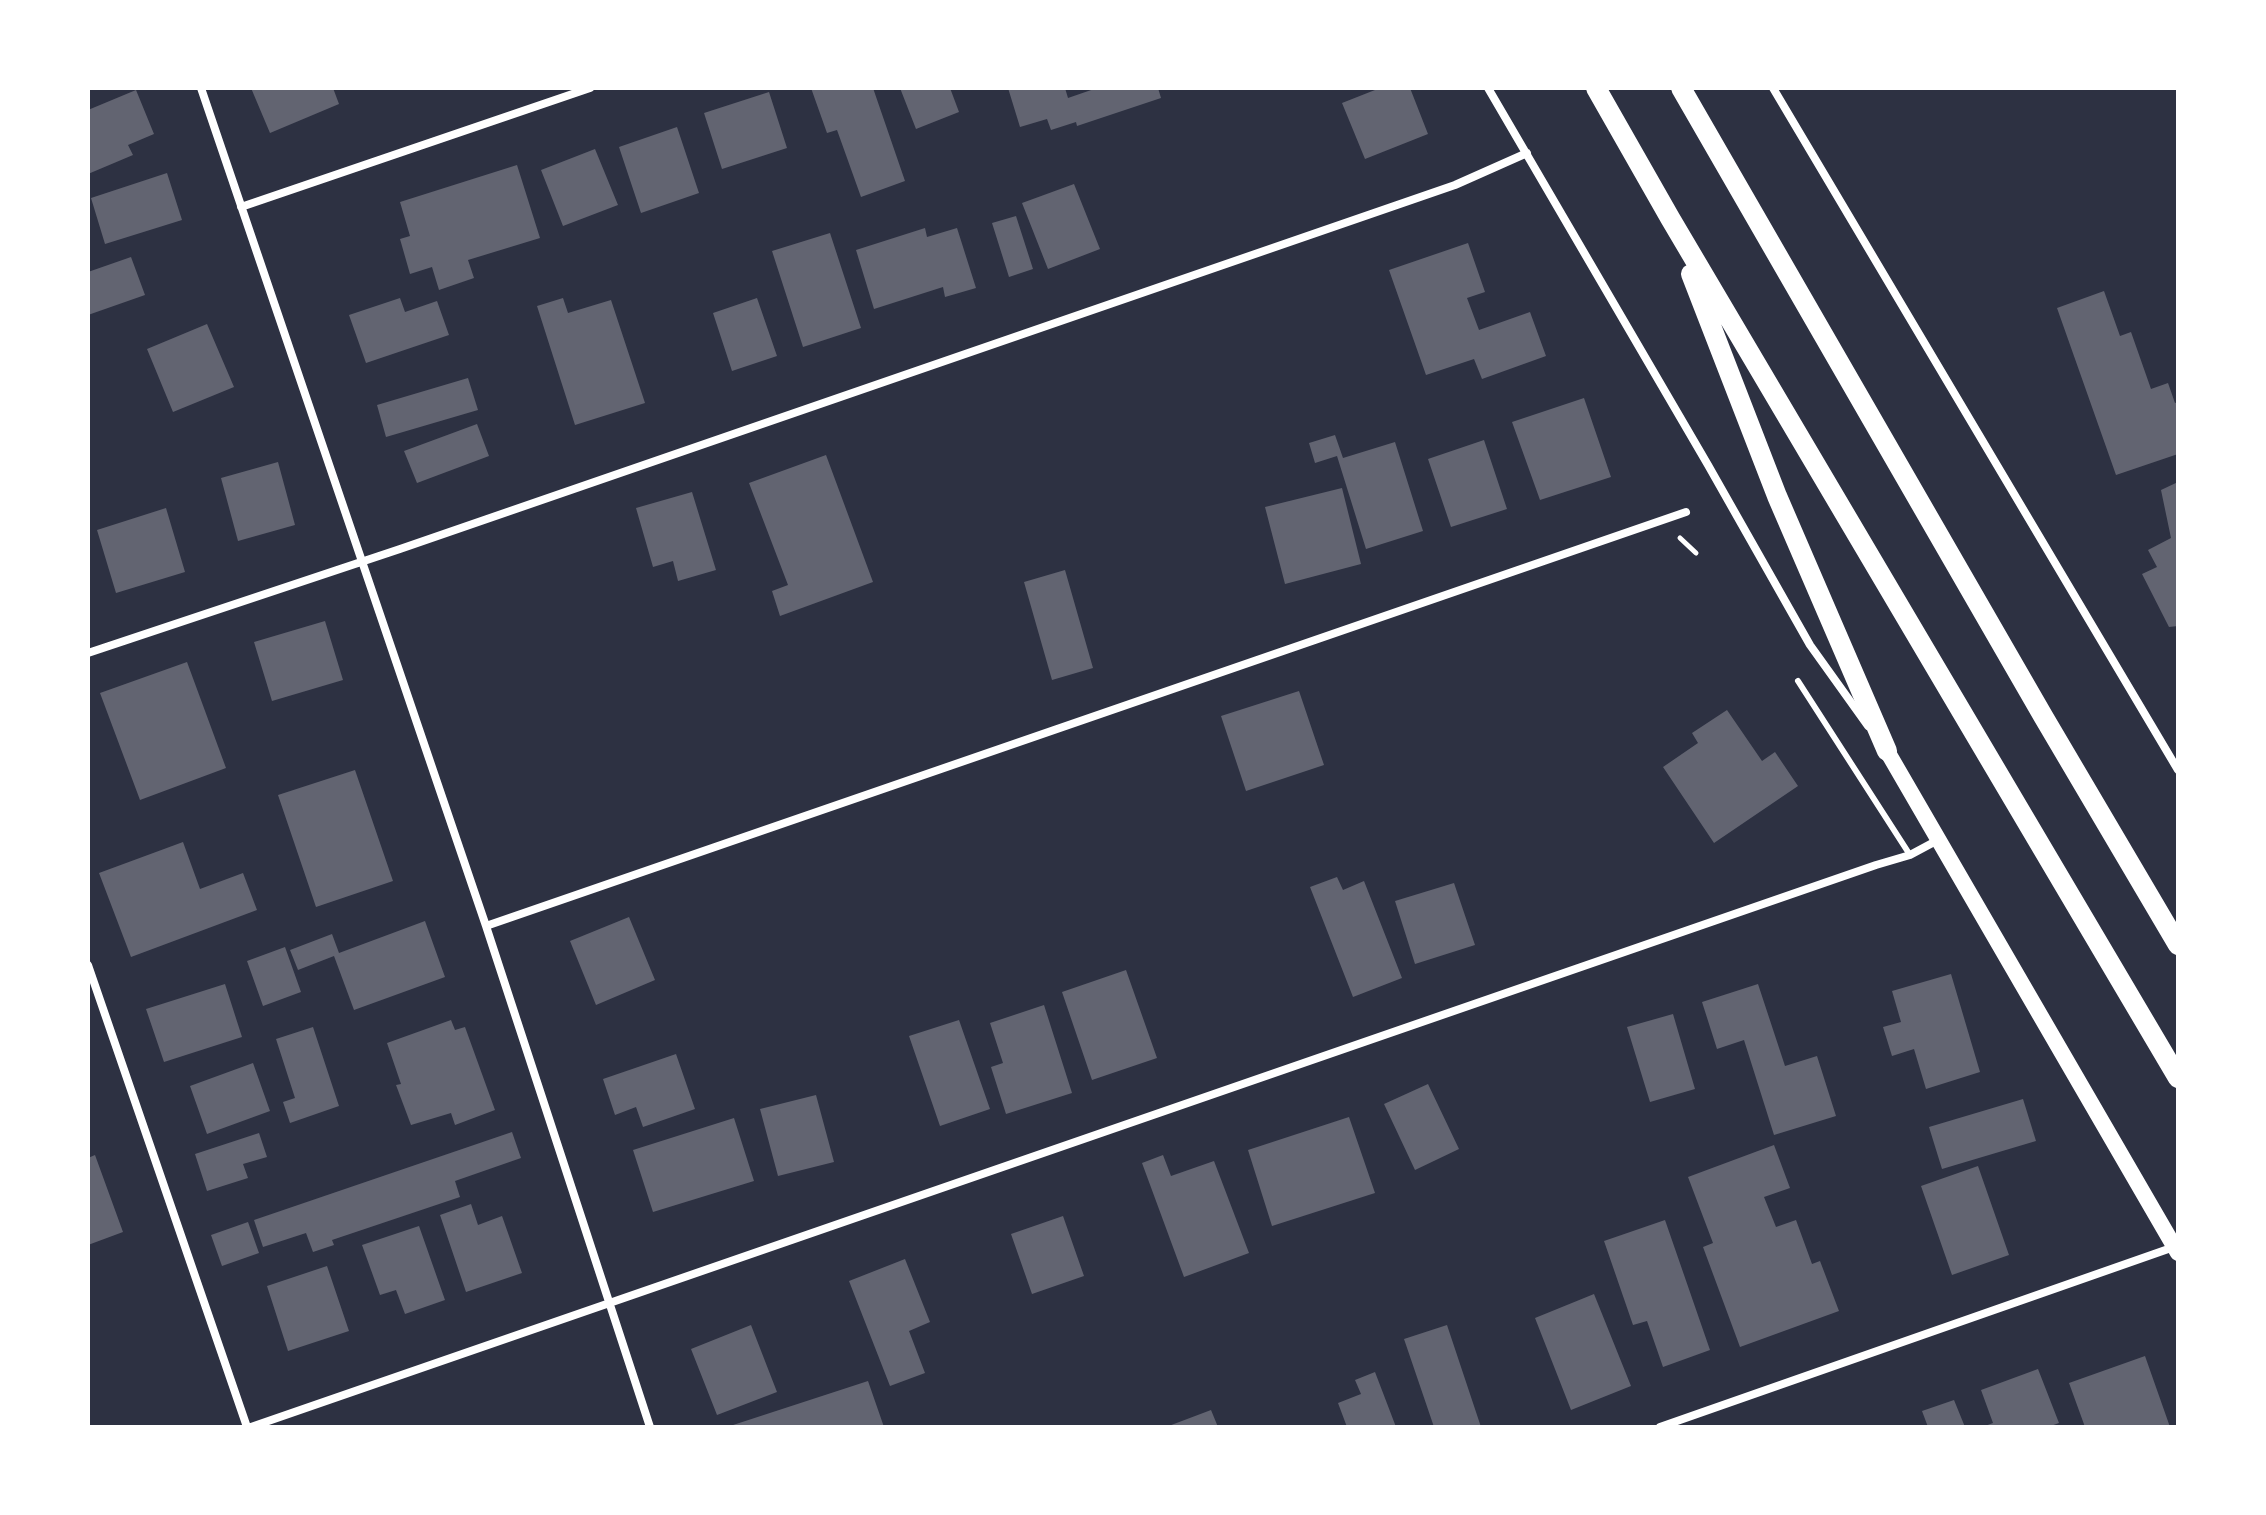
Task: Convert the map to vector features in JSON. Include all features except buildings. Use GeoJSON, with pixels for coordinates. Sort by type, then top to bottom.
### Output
{"type":"FeatureCollection","features":[{"type":"Feature","properties":{"kind":"main road"},"geometry":{"type":"LineString","coordinates":[[1596,88],[2178,1078]]}},
{"type":"Feature","properties":{"kind":"main road"},"geometry":{"type":"LineString","coordinates":[[1681,88],[2178,945]]}},
{"type":"Feature","properties":{"kind":"main road"},"geometry":{"type":"LineString","coordinates":[[1670,218],[1777,496],[1887,751],[2176,1250]]}},
{"type":"Feature","properties":{"kind":"main road"},"geometry":{"type":"LineString","coordinates":[[2149,896],[2178,925]]}},
{"type":"Feature","properties":{"kind":"street"},"geometry":{"type":"LineString","coordinates":[[201,88],[486,926],[650,1427]]}},
{"type":"Feature","properties":{"kind":"street"},"geometry":{"type":"LineString","coordinates":[[241,207],[590,88]]}},
{"type":"Feature","properties":{"kind":"street"},"geometry":{"type":"LineString","coordinates":[[1488,88],[1810,645],[1887,751]]}},
{"type":"Feature","properties":{"kind":"street"},"geometry":{"type":"LineString","coordinates":[[1773,88],[2178,770]]}},
{"type":"Feature","properties":{"kind":"street"},"geometry":{"type":"LineString","coordinates":[[88,653],[1455,185],[1527,153]]}},
{"type":"Feature","properties":{"kind":"street"},"geometry":{"type":"LineString","coordinates":[[486,926],[1686,512]]}},
{"type":"Feature","properties":{"kind":"street"},"geometry":{"type":"LineString","coordinates":[[88,965],[249,1427],[1910,855],[1938,839]]}},
{"type":"Feature","properties":{"kind":"street"},"geometry":{"type":"LineString","coordinates":[[1660,1427],[2176,1250]]}},
{"type":"Feature","properties":{"kind":"lane"},"geometry":{"type":"LineString","coordinates":[[1798,681],[1910,855]]}}]}
